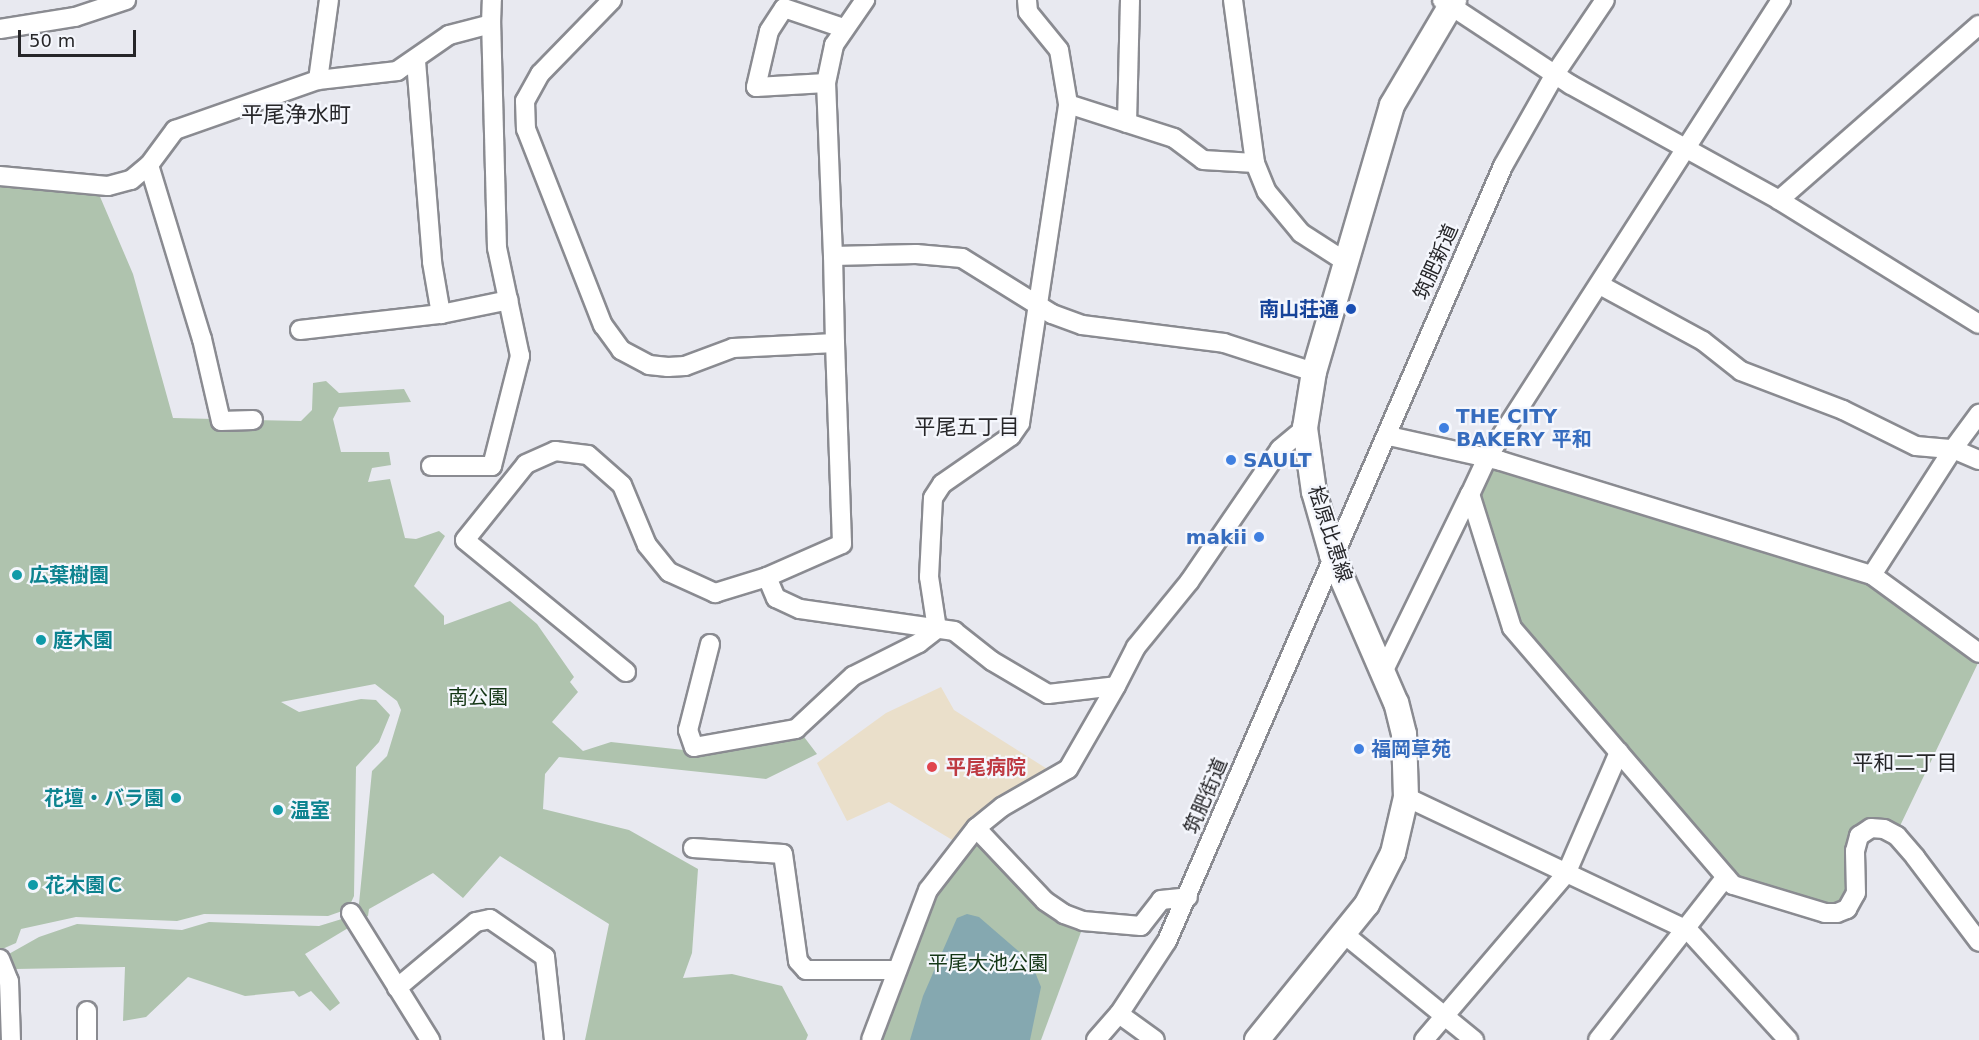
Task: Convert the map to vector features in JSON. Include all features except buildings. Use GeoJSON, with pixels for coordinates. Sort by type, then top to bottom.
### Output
{"type":"FeatureCollection","features":[{"type":"Feature","properties":{"kind":"main road","name":"桧原比恵線"},"geometry":{"type":"LineString","coordinates":[[1257,1040],[1367,904],[1393,853],[1406,797],[1404,734],[1384,670],[1332,555],[1314,492],[1305,428],[1314,372],[1392,105],[1449,2]]}},
{"type":"Feature","properties":{"kind":"street"},"geometry":{"type":"LineString","coordinates":[[0,29],[75,17],[126,0]]}},
{"type":"Feature","properties":{"kind":"street"},"geometry":{"type":"LineString","coordinates":[[318,80],[329,0]]}},
{"type":"Feature","properties":{"kind":"street"},"geometry":{"type":"LineString","coordinates":[[432,466],[492,466],[520,356],[497,248],[492,0]]}},
{"type":"Feature","properties":{"kind":"street"},"geometry":{"type":"LineString","coordinates":[[612,0],[540,74],[525,101],[526,129],[603,325],[627,354],[649,365],[668,367],[685,366],[732,348],[835,343]]}},
{"type":"Feature","properties":{"kind":"street"},"geometry":{"type":"LineString","coordinates":[[626,672],[465,540],[526,464],[555,451],[588,455],[622,485],[647,545],[669,572],[716,592],[767,577],[842,544],[826,83],[834,45],[843,28],[865,0]]}},
{"type":"Feature","properties":{"kind":"street"},"geometry":{"type":"LineString","coordinates":[[937,629],[929,577],[933,498],[942,484],[1011,436],[1020,423],[1068,104],[1059,50],[1028,12],[1027,0]]}},
{"type":"Feature","properties":{"kind":"street"},"geometry":{"type":"LineString","coordinates":[[1127,123],[1130,0]]}},
{"type":"Feature","properties":{"kind":"street"},"geometry":{"type":"LineString","coordinates":[[1233,0],[1255,163],[1280,212],[1301,233],[1346,262]]}},
{"type":"Feature","properties":{"kind":"street","name":"筑肥新道"},"geometry":{"type":"LineString","coordinates":[[1332,555],[1389,436],[1503,166],[1555,74],[1605,0]]}},
{"type":"Feature","properties":{"kind":"street"},"geometry":{"type":"LineString","coordinates":[[1384,670],[1487,458],[1781,0]]}},
{"type":"Feature","properties":{"kind":"street"},"geometry":{"type":"LineString","coordinates":[[1449,2],[1555,74],[1779,200],[1979,324]]}},
{"type":"Feature","properties":{"kind":"street"},"geometry":{"type":"LineString","coordinates":[[826,83],[756,87],[769,31],[784,8],[843,28]]}},
{"type":"Feature","properties":{"kind":"street"},"geometry":{"type":"LineString","coordinates":[[0,176],[108,186],[131,180],[149,165],[175,130],[318,80],[397,71],[416,61],[449,35],[491,24]]}},
{"type":"Feature","properties":{"kind":"street"},"geometry":{"type":"LineString","coordinates":[[1779,200],[1979,25]]}},
{"type":"Feature","properties":{"kind":"street"},"geometry":{"type":"LineString","coordinates":[[416,61],[432,262],[441,314]]}},
{"type":"Feature","properties":{"kind":"street"},"geometry":{"type":"LineString","coordinates":[[1068,104],[1174,138],[1203,160],[1255,163]]}},
{"type":"Feature","properties":{"kind":"street"},"geometry":{"type":"LineString","coordinates":[[149,165],[202,339],[221,421],[253,420]]}},
{"type":"Feature","properties":{"kind":"street"},"geometry":{"type":"LineString","coordinates":[[832,256],[916,254],[962,258],[1039,306],[1082,326],[1224,343],[1314,372]]}},
{"type":"Feature","properties":{"kind":"street"},"geometry":{"type":"LineString","coordinates":[[1600,285],[1703,341],[1741,371],[1843,410],[1916,446],[1953,449],[1979,460]]}},
{"type":"Feature","properties":{"kind":"street"},"geometry":{"type":"LineString","coordinates":[[300,330],[441,314],[509,300]]}},
{"type":"Feature","properties":{"kind":"street"},"geometry":{"type":"LineString","coordinates":[[1872,575],[1953,449],[1979,414]]}},
{"type":"Feature","properties":{"kind":"street"},"geometry":{"type":"LineString","coordinates":[[871,1040],[928,890],[976,828],[1002,807],[1068,769],[1136,647],[1189,582],[1280,449],[1305,428]]}},
{"type":"Feature","properties":{"kind":"street"},"geometry":{"type":"LineString","coordinates":[[1389,436],[1487,458],[1872,575],[1979,653]]}},
{"type":"Feature","properties":{"kind":"street"},"geometry":{"type":"LineString","coordinates":[[1470,494],[1512,628],[1733,885],[1825,914],[1837,913],[1847,909],[1856,893],[1855,851],[1859,836],[1871,828],[1884,829],[1897,836],[1915,857],[1979,942]]}},
{"type":"Feature","properties":{"kind":"street","name":"筑肥街道"},"geometry":{"type":"LineString","coordinates":[[1096,1040],[1119,1014],[1167,941],[1188,897],[1332,555]]}},
{"type":"Feature","properties":{"kind":"street"},"geometry":{"type":"LineString","coordinates":[[767,577],[776,598],[800,609],[954,631],[992,662],[1048,694],[1116,686]]}},
{"type":"Feature","properties":{"kind":"street"},"geometry":{"type":"LineString","coordinates":[[710,644],[688,730],[694,747],[796,729],[853,676],[919,643],[937,629]]}},
{"type":"Feature","properties":{"kind":"street"},"geometry":{"type":"LineString","coordinates":[[1424,1040],[1566,874],[1619,752]]}},
{"type":"Feature","properties":{"kind":"street"},"geometry":{"type":"LineString","coordinates":[[1406,797],[1688,930],[1787,1040]]}},
{"type":"Feature","properties":{"kind":"street"},"geometry":{"type":"LineString","coordinates":[[976,828],[1045,901],[1064,914],[1083,921],[1141,926],[1161,900],[1188,897]]}},
{"type":"Feature","properties":{"kind":"street"},"geometry":{"type":"LineString","coordinates":[[693,848],[783,854],[798,961],[806,970],[897,970]]}},
{"type":"Feature","properties":{"kind":"street"},"geometry":{"type":"LineString","coordinates":[[1598,1040],[1688,930],[1726,878]]}},
{"type":"Feature","properties":{"kind":"street"},"geometry":{"type":"LineString","coordinates":[[351,913],[430,1040]]}},
{"type":"Feature","properties":{"kind":"street"},"geometry":{"type":"LineString","coordinates":[[397,988],[476,922],[490,919],[545,957],[554,1040]]}},
{"type":"Feature","properties":{"kind":"street"},"geometry":{"type":"LineString","coordinates":[[1344,934],[1474,1040]]}},
{"type":"Feature","properties":{"kind":"street"},"geometry":{"type":"LineString","coordinates":[[0,959],[9,981],[11,1040]]}},
{"type":"Feature","properties":{"kind":"street"},"geometry":{"type":"LineString","coordinates":[[87,1011],[87,1040]]}},
{"type":"Feature","properties":{"kind":"street"},"geometry":{"type":"LineString","coordinates":[[1119,1014],[1155,1040]]}},
{"type":"Feature","properties":{"kind":"shaded area","name":"平尾病院"},"geometry":{"type":"Polygon","coordinates":[[[941,687],[954,710],[1052,772],[998,800],[954,841],[889,802],[847,821],[817,763],[886,713],[941,687]]]}},
{"type":"Feature","properties":{"kind":"green space","name":"南公園"},"geometry":{"type":"Polygon","coordinates":[[[0,186],[98,192],[133,274],[173,418],[301,421],[312,410],[313,383],[326,381],[339,393],[404,389],[411,402],[339,407],[333,419],[341,452],[389,452],[391,465],[372,468],[368,482],[390,479],[405,538],[416,539],[439,531],[445,536],[414,586],[444,616],[444,625],[510,601],[537,624],[574,677],[570,682],[578,692],[552,722],[583,751],[611,742],[693,751],[798,729],[817,754],[766,779],[559,757],[545,774],[543,809],[629,830],[698,869],[692,953],[683,978],[732,974],[782,986],[808,1035],[806,1040],[585,1040],[609,924],[500,856],[463,898],[433,873],[369,909],[368,916],[305,954],[340,1003],[330,1011],[311,991],[299,997],[294,991],[245,996],[188,977],[146,1017],[123,1021],[125,967],[15,969],[7,955],[39,937],[77,924],[182,930],[209,922],[319,926],[358,914],[372,771],[387,756],[401,710],[397,701],[375,684],[281,702],[299,712],[361,699],[376,700],[390,715],[379,742],[356,767],[354,896],[348,909],[328,916],[204,914],[177,921],[76,917],[21,929],[16,943],[0,950],[0,186]]]}},
{"type":"Feature","properties":{"kind":"green space"},"geometry":{"type":"Polygon","coordinates":[[[1493,467],[1864,578],[1979,661],[1899,828],[1872,821],[1849,836],[1850,891],[1834,906],[1732,875],[1519,624],[1478,490],[1493,467]]]}},
{"type":"Feature","properties":{"kind":"green space","name":"平尾大池公園"},"geometry":{"type":"Polygon","coordinates":[[[976,837],[1081,932],[1041,1040],[878,1040],[912,944],[949,871],[976,837]]]}},
{"type":"Feature","properties":{"kind":"water"},"geometry":{"type":"Polygon","coordinates":[[[967,914],[979,917],[1031,962],[1041,987],[1030,1040],[910,1040],[923,996],[957,918],[967,914]]]}},
{"type":"Feature","properties":{"kind":"place","name":"南山荘通"},"geometry":{"type":"Point","coordinates":[1351,309]}},
{"type":"Feature","properties":{"kind":"place","name":"THE CITY BAKERY 平和"},"geometry":{"type":"Point","coordinates":[1444,428]}},
{"type":"Feature","properties":{"kind":"place","name":"SAULT"},"geometry":{"type":"Point","coordinates":[1231,460]}},
{"type":"Feature","properties":{"kind":"place","name":"makii"},"geometry":{"type":"Point","coordinates":[1259,537]}},
{"type":"Feature","properties":{"kind":"place","name":"広葉樹園"},"geometry":{"type":"Point","coordinates":[17,575]}},
{"type":"Feature","properties":{"kind":"place","name":"庭木園"},"geometry":{"type":"Point","coordinates":[41,640]}},
{"type":"Feature","properties":{"kind":"place","name":"福岡草苑"},"geometry":{"type":"Point","coordinates":[1359,749]}},
{"type":"Feature","properties":{"kind":"place","name":"平尾病院"},"geometry":{"type":"Point","coordinates":[932,767]}},
{"type":"Feature","properties":{"kind":"place","name":"花壇・バラ園"},"geometry":{"type":"Point","coordinates":[176,798]}},
{"type":"Feature","properties":{"kind":"place","name":"温室"},"geometry":{"type":"Point","coordinates":[278,810]}},
{"type":"Feature","properties":{"kind":"place","name":"花木園Ｃ"},"geometry":{"type":"Point","coordinates":[33,885]}},
{"type":"Feature","properties":{"kind":"district","name":"平尾浄水町"},"geometry":{"type":"Point","coordinates":[296,115]}},
{"type":"Feature","properties":{"kind":"district","name":"平尾五丁目"},"geometry":{"type":"Point","coordinates":[967,427]}},
{"type":"Feature","properties":{"kind":"district","name":"平和二丁目"},"geometry":{"type":"Point","coordinates":[1905,763]}}]}
